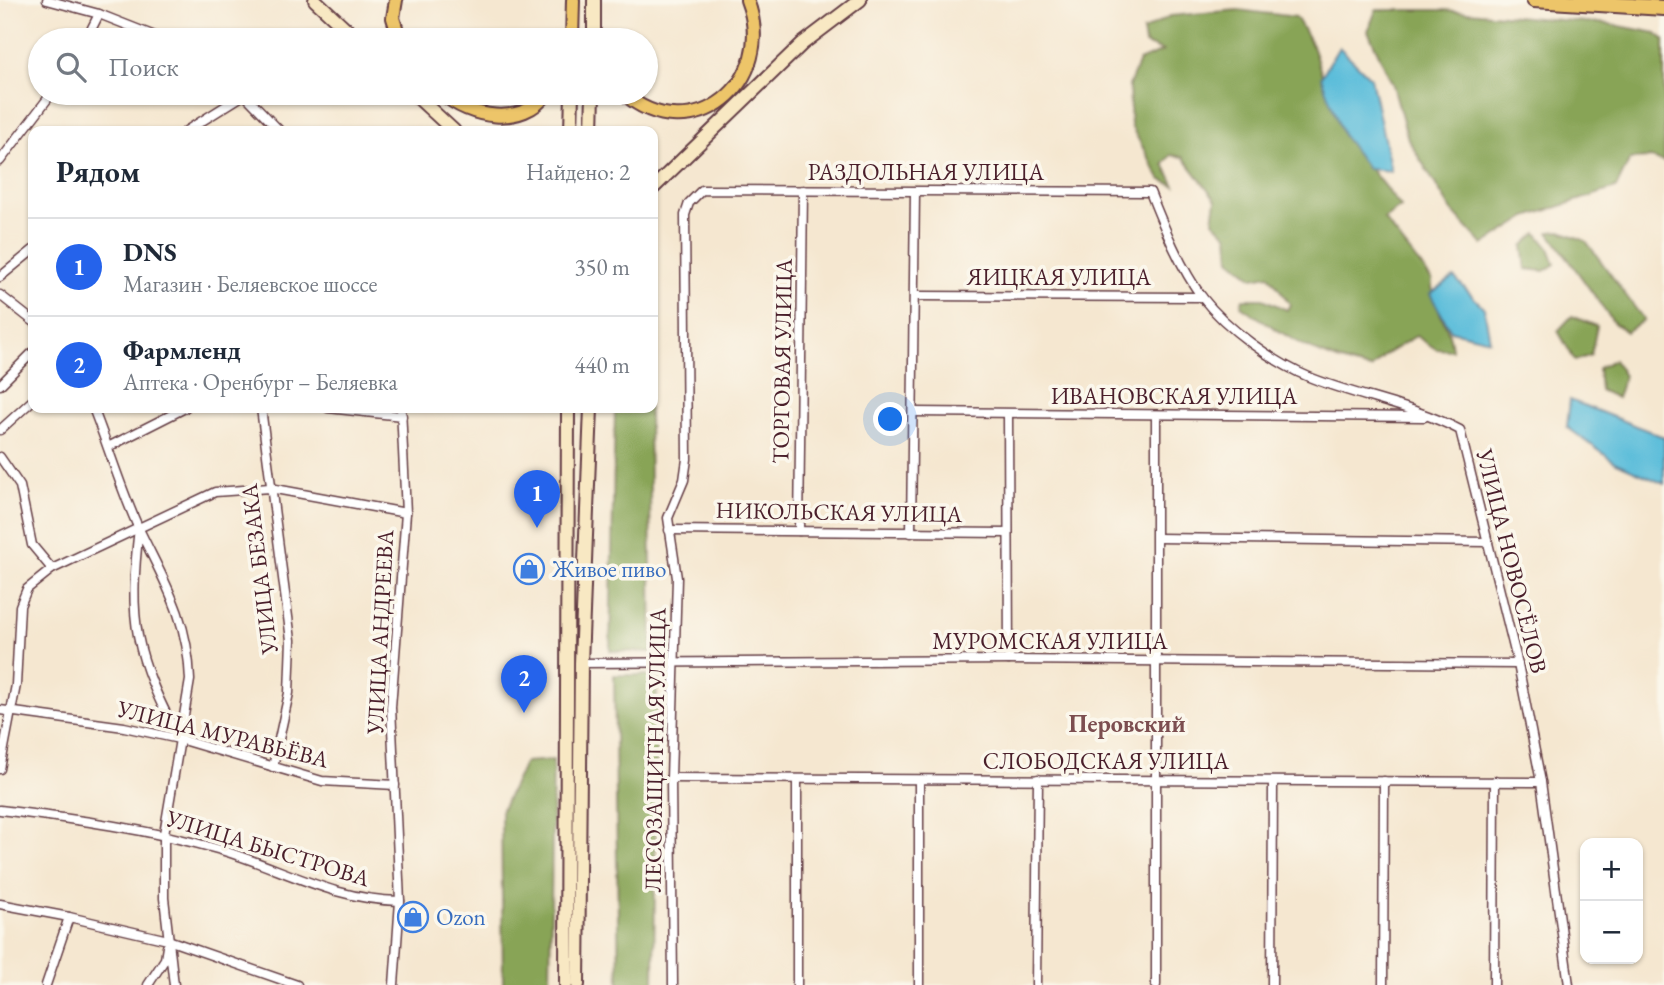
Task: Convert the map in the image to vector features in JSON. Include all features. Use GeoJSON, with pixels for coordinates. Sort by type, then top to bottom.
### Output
{"type":"FeatureCollection","features":[{"type":"Feature","properties":{"kind":"highway"},"geometry":{"type":"LineString","coordinates":[[1534,0],[1664,8]]}},
{"type":"Feature","properties":{"kind":"main road"},"geometry":{"type":"LineString","coordinates":[[315,0],[345,28]]}},
{"type":"Feature","properties":{"kind":"main road"},"geometry":{"type":"LineString","coordinates":[[396,0],[393,18],[396,28]]}},
{"type":"Feature","properties":{"kind":"main road"},"geometry":{"type":"LineString","coordinates":[[572,28],[573,0]]}},
{"type":"Feature","properties":{"kind":"main road"},"geometry":{"type":"LineString","coordinates":[[593,28],[594,0]]}},
{"type":"Feature","properties":{"kind":"main road"},"geometry":{"type":"LineString","coordinates":[[637,105],[658,114],[680,115],[699,112],[732,94],[750,68],[756,39],[747,0]]}},
{"type":"Feature","properties":{"kind":"main road"},"geometry":{"type":"LineString","coordinates":[[658,183],[793,53],[860,0]]}},
{"type":"Feature","properties":{"kind":"main road"},"geometry":{"type":"LineString","coordinates":[[426,105],[449,126]]}},
{"type":"Feature","properties":{"kind":"main road"},"geometry":{"type":"LineString","coordinates":[[462,105],[481,116],[518,114],[530,105]]}},
{"type":"Feature","properties":{"kind":"main road"},"geometry":{"type":"LineString","coordinates":[[571,126],[572,105]]}},
{"type":"Feature","properties":{"kind":"main road"},"geometry":{"type":"LineString","coordinates":[[592,126],[593,105]]}},
{"type":"Feature","properties":{"kind":"main road"},"geometry":{"type":"LineString","coordinates":[[566,985],[568,413]]}},
{"type":"Feature","properties":{"kind":"main road"},"geometry":{"type":"LineString","coordinates":[[578,985],[581,663],[591,413]]}},
{"type":"Feature","properties":{"kind":"street"},"geometry":{"type":"LineString","coordinates":[[47,0],[99,14],[135,28]]}},
{"type":"Feature","properties":{"kind":"street"},"geometry":{"type":"LineString","coordinates":[[92,28],[99,14]]}},
{"type":"Feature","properties":{"kind":"street"},"geometry":{"type":"LineString","coordinates":[[0,161],[43,105]]}},
{"type":"Feature","properties":{"kind":"street"},"geometry":{"type":"LineString","coordinates":[[194,126],[226,105]]}},
{"type":"Feature","properties":{"kind":"street"},"geometry":{"type":"LineString","coordinates":[[255,105],[275,126]]}},
{"type":"Feature","properties":{"kind":"street","name":"РАЗДОЛЬНАЯ УЛИЦА"},"geometry":{"type":"LineString","coordinates":[[702,190],[1150,192]]}},
{"type":"Feature","properties":{"kind":"street","name":"ЛЕСОЗАЩИТНАЯ УЛИЦА"},"geometry":{"type":"LineString","coordinates":[[673,985],[671,778],[677,578],[669,511],[682,486],[687,459],[685,215],[688,204],[702,190]]}},
{"type":"Feature","properties":{"kind":"street","name":"ТОРГОВАЯ УЛИЦА"},"geometry":{"type":"LineString","coordinates":[[799,531],[803,190]]}},
{"type":"Feature","properties":{"kind":"street"},"geometry":{"type":"LineString","coordinates":[[911,533],[915,191]]}},
{"type":"Feature","properties":{"kind":"street","name":"УЛИЦА НОВОСЁЛОВ"},"geometry":{"type":"LineString","coordinates":[[1150,192],[1164,227],[1202,298],[1250,343],[1307,376],[1434,417],[1460,430],[1518,664],[1541,782],[1569,985]]}},
{"type":"Feature","properties":{"kind":"street"},"geometry":{"type":"LineString","coordinates":[[0,277],[28,254]]}},
{"type":"Feature","properties":{"kind":"street"},"geometry":{"type":"LineString","coordinates":[[0,295],[28,317]]}},
{"type":"Feature","properties":{"kind":"street","name":"ЯИЦКАЯ УЛИЦА"},"geometry":{"type":"LineString","coordinates":[[915,296],[1202,298]]}},
{"type":"Feature","properties":{"kind":"street"},"geometry":{"type":"LineString","coordinates":[[0,385],[28,357]]}},
{"type":"Feature","properties":{"kind":"street"},"geometry":{"type":"LineString","coordinates":[[0,430],[28,405]]}},
{"type":"Feature","properties":{"kind":"street","name":"ИВАНОВСКАЯ УЛИЦА"},"geometry":{"type":"LineString","coordinates":[[914,412],[1434,417]]}},
{"type":"Feature","properties":{"kind":"street"},"geometry":{"type":"LineString","coordinates":[[95,413],[139,528],[168,583],[184,628],[190,680],[164,834],[168,940],[174,985]]}},
{"type":"Feature","properties":{"kind":"street"},"geometry":{"type":"LineString","coordinates":[[108,447],[175,413]]}},
{"type":"Feature","properties":{"kind":"street","name":"УЛИЦА БЕЗАКА"},"geometry":{"type":"LineString","coordinates":[[262,413],[290,640],[289,693],[273,767]]}},
{"type":"Feature","properties":{"kind":"street","name":"УЛИЦА АНДРЕЕВА"},"geometry":{"type":"LineString","coordinates":[[394,985],[400,901],[391,707],[406,513],[402,413]]}},
{"type":"Feature","properties":{"kind":"street"},"geometry":{"type":"LineString","coordinates":[[1008,414],[1009,660]]}},
{"type":"Feature","properties":{"kind":"street"},"geometry":{"type":"LineString","coordinates":[[1156,415],[1156,985]]}},
{"type":"Feature","properties":{"kind":"street"},"geometry":{"type":"LineString","coordinates":[[0,457],[20,485],[32,545],[52,569]]}},
{"type":"Feature","properties":{"kind":"street"},"geometry":{"type":"LineString","coordinates":[[0,769],[13,711],[20,606],[27,589],[52,569],[215,492],[270,488],[406,513]]}},
{"type":"Feature","properties":{"kind":"street"},"geometry":{"type":"LineString","coordinates":[[139,528],[132,587],[135,634],[150,683],[179,739]]}},
{"type":"Feature","properties":{"kind":"street","name":"НИКОЛЬСКАЯ УЛИЦА"},"geometry":{"type":"LineString","coordinates":[[670,530],[1008,533]]}},
{"type":"Feature","properties":{"kind":"street"},"geometry":{"type":"LineString","coordinates":[[1157,538],[1488,542]]}},
{"type":"Feature","properties":{"kind":"street","name":"МУРОМСКАЯ УЛИЦА"},"geometry":{"type":"LineString","coordinates":[[581,663],[1009,660],[1518,664]]}},
{"type":"Feature","properties":{"kind":"street","name":"УЛИЦА МУРАВЬЁВА"},"geometry":{"type":"LineString","coordinates":[[0,710],[124,727],[179,739],[322,781],[395,785]]}},
{"type":"Feature","properties":{"kind":"street","name":"СЛОБОДСКАЯ УЛИЦА"},"geometry":{"type":"LineString","coordinates":[[671,778],[1541,782]]}},
{"type":"Feature","properties":{"kind":"street"},"geometry":{"type":"LineString","coordinates":[[1036,985],[1038,779]]}},
{"type":"Feature","properties":{"kind":"street"},"geometry":{"type":"LineString","coordinates":[[797,780],[797,985]]}},
{"type":"Feature","properties":{"kind":"street"},"geometry":{"type":"LineString","coordinates":[[919,780],[919,985]]}},
{"type":"Feature","properties":{"kind":"street"},"geometry":{"type":"LineString","coordinates":[[1383,985],[1384,781]]}},
{"type":"Feature","properties":{"kind":"street"},"geometry":{"type":"LineString","coordinates":[[1494,985],[1495,781]]}},
{"type":"Feature","properties":{"kind":"street"},"geometry":{"type":"LineString","coordinates":[[1272,985],[1273,782]]}},
{"type":"Feature","properties":{"kind":"street","name":"УЛИЦА БЫСТРОВА"},"geometry":{"type":"LineString","coordinates":[[0,810],[164,834],[225,851],[352,898],[400,901]]}},
{"type":"Feature","properties":{"kind":"street"},"geometry":{"type":"LineString","coordinates":[[0,904],[69,916],[168,940],[282,982],[297,985]]}},
{"type":"Feature","properties":{"kind":"street"},"geometry":{"type":"LineString","coordinates":[[46,985],[69,916]]}},
{"type":"Feature","properties":{"kind":"street"},"geometry":{"type":"LineString","coordinates":[[148,985],[164,959],[168,940]]}},
{"type":"Feature","properties":{"kind":"green space"},"geometry":{"type":"Polygon","coordinates":[[[1238,10],[1296,17],[1311,43],[1343,135],[1401,207],[1384,219],[1432,280],[1434,298],[1448,330],[1452,350],[1436,349],[1416,336],[1385,355],[1371,369],[1319,353],[1288,336],[1241,306],[1243,299],[1263,299],[1287,310],[1290,304],[1269,275],[1253,278],[1230,259],[1228,236],[1213,221],[1216,200],[1183,157],[1171,155],[1164,164],[1175,186],[1160,179],[1131,126],[1129,86],[1139,61],[1163,51],[1145,44],[1143,31],[1170,16],[1238,10]]]}},
{"type":"Feature","properties":{"kind":"green space"},"geometry":{"type":"Polygon","coordinates":[[[1376,10],[1444,10],[1609,24],[1656,33],[1664,40],[1664,162],[1650,158],[1630,159],[1616,188],[1527,217],[1483,245],[1451,210],[1408,139],[1393,85],[1368,31],[1376,10]]]}},
{"type":"Feature","properties":{"kind":"green space"},"geometry":{"type":"Polygon","coordinates":[[[1561,231],[1586,241],[1644,320],[1626,332],[1614,323],[1549,232],[1561,231]]]}},
{"type":"Feature","properties":{"kind":"green space"},"geometry":{"type":"Polygon","coordinates":[[[1537,233],[1549,248],[1555,264],[1544,271],[1526,269],[1523,246],[1537,233]]]}},
{"type":"Feature","properties":{"kind":"green space"},"geometry":{"type":"Polygon","coordinates":[[[1572,316],[1597,326],[1591,355],[1575,361],[1558,331],[1572,316]]]}},
{"type":"Feature","properties":{"kind":"green space"},"geometry":{"type":"Polygon","coordinates":[[[1614,360],[1624,376],[1617,398],[1600,390],[1598,368],[1614,360]]]}},
{"type":"Feature","properties":{"kind":"green space"},"geometry":{"type":"Polygon","coordinates":[[[615,413],[649,413],[652,652],[610,651],[615,413]]]}},
{"type":"Feature","properties":{"kind":"green space"},"geometry":{"type":"Polygon","coordinates":[[[614,675],[657,675],[654,985],[619,985],[614,675]]]}},
{"type":"Feature","properties":{"kind":"green space"},"geometry":{"type":"Polygon","coordinates":[[[553,760],[550,985],[503,985],[501,811],[525,762],[553,760]]]}},
{"type":"Feature","properties":{"kind":"water"},"geometry":{"type":"Polygon","coordinates":[[[1339,47],[1371,78],[1391,171],[1368,169],[1343,135],[1321,77],[1339,47]]]}},
{"type":"Feature","properties":{"kind":"water"},"geometry":{"type":"Polygon","coordinates":[[[1454,277],[1484,308],[1490,340],[1451,331],[1430,294],[1454,277]]]}},
{"type":"Feature","properties":{"kind":"water"},"geometry":{"type":"Polygon","coordinates":[[[1570,400],[1664,437],[1664,484],[1616,463],[1567,427],[1570,400]]]}},
{"type":"Feature","properties":{"kind":"place","name":"DNS"},"geometry":{"type":"Point","coordinates":[537,528]}},
{"type":"Feature","properties":{"kind":"place","name":"Живое пиво"},"geometry":{"type":"Point","coordinates":[529,569]}},
{"type":"Feature","properties":{"kind":"place","name":"Фармленд"},"geometry":{"type":"Point","coordinates":[524,713]}},
{"type":"Feature","properties":{"kind":"place","name":"Ozon"},"geometry":{"type":"Point","coordinates":[413,917]}},
{"type":"Feature","properties":{"kind":"district","name":"Перовский"},"geometry":{"type":"Point","coordinates":[1127,723]}}]}
